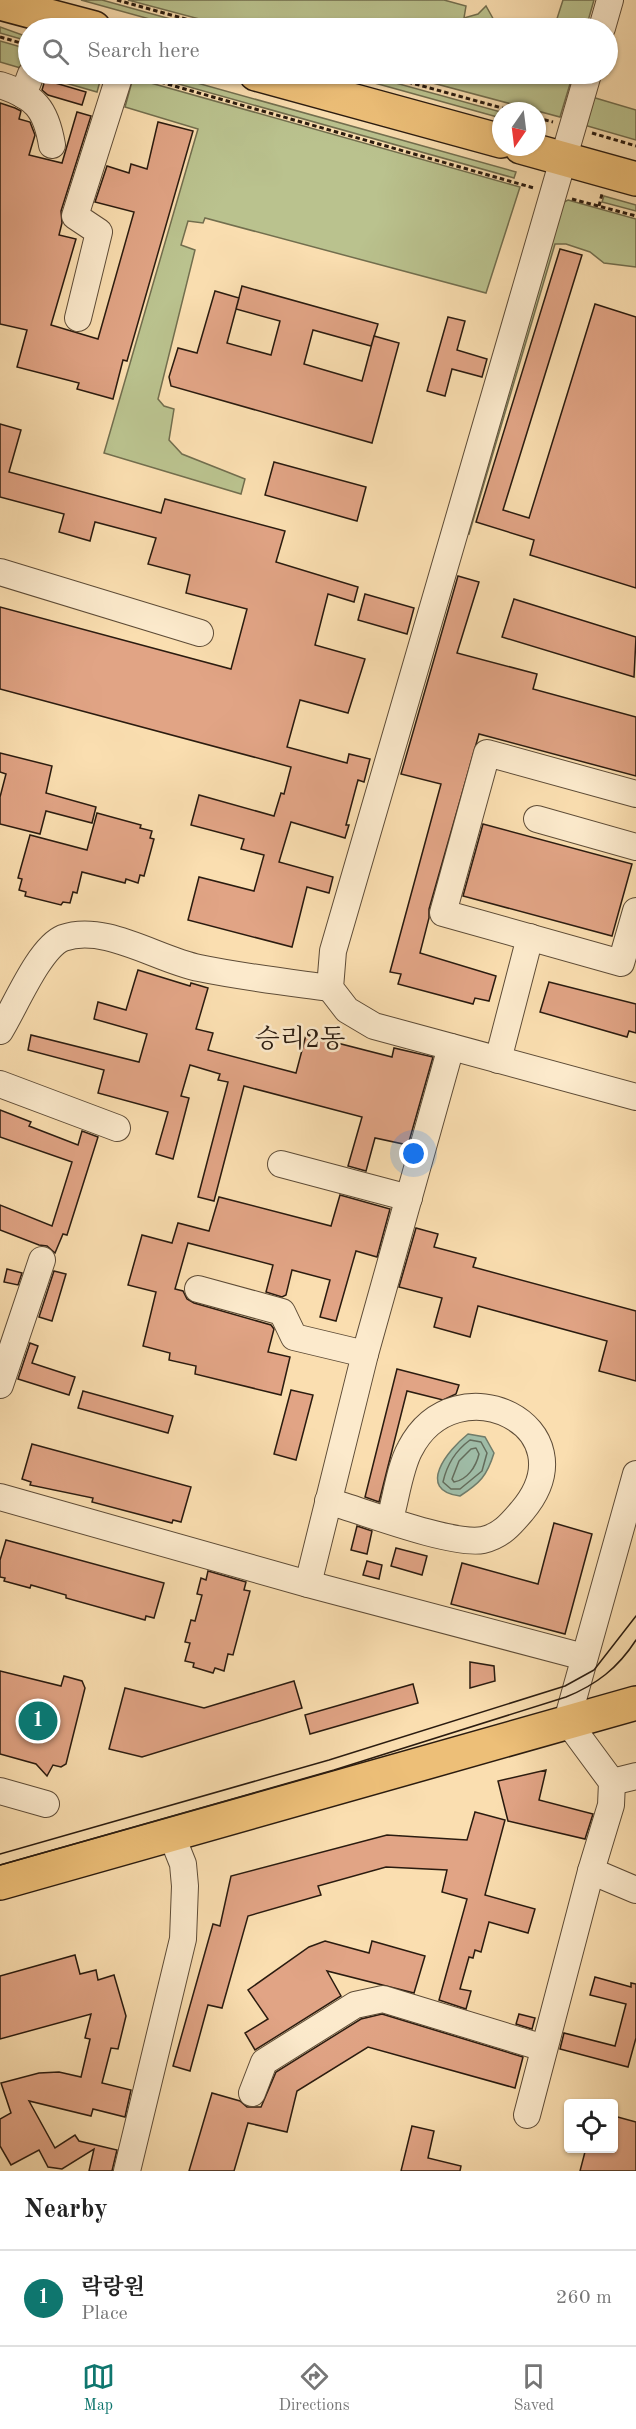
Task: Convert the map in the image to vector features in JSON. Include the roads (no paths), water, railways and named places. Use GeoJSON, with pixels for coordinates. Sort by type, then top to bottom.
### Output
{"type":"FeatureCollection","features":[{"type":"Feature","properties":{"kind":"main road"},"geometry":{"type":"LineString","coordinates":[[0,3],[36,18]]}},
{"type":"Feature","properties":{"kind":"main road"},"geometry":{"type":"LineString","coordinates":[[293,84],[492,139]]}},
{"type":"Feature","properties":{"kind":"main road"},"geometry":{"type":"LineString","coordinates":[[546,154],[636,179]]}},
{"type":"Feature","properties":{"kind":"main road"},"geometry":{"type":"LineString","coordinates":[[0,1883],[636,1703]]}},
{"type":"Feature","properties":{"kind":"street"},"geometry":{"type":"LineString","coordinates":[[605,18],[610,0]]}},
{"type":"Feature","properties":{"kind":"street"},"geometry":{"type":"LineString","coordinates":[[0,85],[27,84],[48,122],[52,145]]}},
{"type":"Feature","properties":{"kind":"street"},"geometry":{"type":"LineString","coordinates":[[78,318],[99,232],[75,216],[117,84]]}},
{"type":"Feature","properties":{"kind":"street"},"geometry":{"type":"LineString","coordinates":[[585,84],[561,158],[333,951],[330,988],[347,1010],[374,1026],[636,1097]]}},
{"type":"Feature","properties":{"kind":"street"},"geometry":{"type":"LineString","coordinates":[[0,572],[200,633]]}},
{"type":"Feature","properties":{"kind":"street"},"geometry":{"type":"LineString","coordinates":[[636,794],[487,753],[443,913],[621,963],[636,911]]}},
{"type":"Feature","properties":{"kind":"street"},"geometry":{"type":"LineString","coordinates":[[537,819],[636,847]]}},
{"type":"Feature","properties":{"kind":"street"},"geometry":{"type":"LineString","coordinates":[[0,1031],[25,989],[40,956],[63,939],[102,935],[197,968],[330,988]]}},
{"type":"Feature","properties":{"kind":"street"},"geometry":{"type":"LineString","coordinates":[[498,1060],[530,937]]}},
{"type":"Feature","properties":{"kind":"street"},"geometry":{"type":"LineString","coordinates":[[308,1584],[365,1354],[451,1047]]}},
{"type":"Feature","properties":{"kind":"street"},"geometry":{"type":"LineString","coordinates":[[0,1084],[117,1128]]}},
{"type":"Feature","properties":{"kind":"street"},"geometry":{"type":"LineString","coordinates":[[281,1164],[409,1198]]}},
{"type":"Feature","properties":{"kind":"street"},"geometry":{"type":"LineString","coordinates":[[0,1385],[42,1260]]}},
{"type":"Feature","properties":{"kind":"street"},"geometry":{"type":"LineString","coordinates":[[198,1289],[282,1312],[294,1337],[365,1354]]}},
{"type":"Feature","properties":{"kind":"street"},"geometry":{"type":"LineString","coordinates":[[328,1501],[453,1539],[482,1540],[506,1530],[533,1498],[542,1448],[531,1430],[520,1419],[496,1410],[469,1405],[447,1413],[432,1422],[410,1449],[390,1519]]}},
{"type":"Feature","properties":{"kind":"street"},"geometry":{"type":"LineString","coordinates":[[527,2115],[591,1871],[611,1804],[624,1779],[567,1721],[636,1474]]}},
{"type":"Feature","properties":{"kind":"street"},"geometry":{"type":"LineString","coordinates":[[0,1497],[308,1584],[584,1657]]}},
{"type":"Feature","properties":{"kind":"street"},"geometry":{"type":"LineString","coordinates":[[0,1791],[46,1804]]}},
{"type":"Feature","properties":{"kind":"street"},"geometry":{"type":"LineString","coordinates":[[127,2171],[183,1939],[186,1886],[183,1864],[171,1834]]}},
{"type":"Feature","properties":{"kind":"street"},"geometry":{"type":"LineString","coordinates":[[591,1871],[636,1890]]}},
{"type":"Feature","properties":{"kind":"street"},"geometry":{"type":"LineString","coordinates":[[252,2094],[264,2062],[355,2005],[383,1999],[544,2049]]}},
{"type":"Feature","properties":{"kind":"water"},"geometry":{"type":"Polygon","coordinates":[[[468,1434],[485,1437],[494,1453],[489,1468],[482,1478],[460,1496],[447,1492],[439,1486],[437,1478],[445,1459],[468,1434]]]}},
{"type":"Feature","properties":{"kind":"tram line"},"geometry":{"type":"LineString","coordinates":[[0,1854],[329,1760],[565,1686],[594,1670],[636,1616]]}},
{"type":"Feature","properties":{"kind":"tram line"},"geometry":{"type":"LineString","coordinates":[[0,1865],[334,1770],[566,1697],[606,1674],[622,1659],[636,1640]]}},
{"type":"Feature","properties":{"kind":"place","name":"락랑원"},"geometry":{"type":"Point","coordinates":[38,1721]}},
{"type":"Feature","properties":{"kind":"district","name":"승리2동"},"geometry":{"type":"Point","coordinates":[300,1038]}}]}
